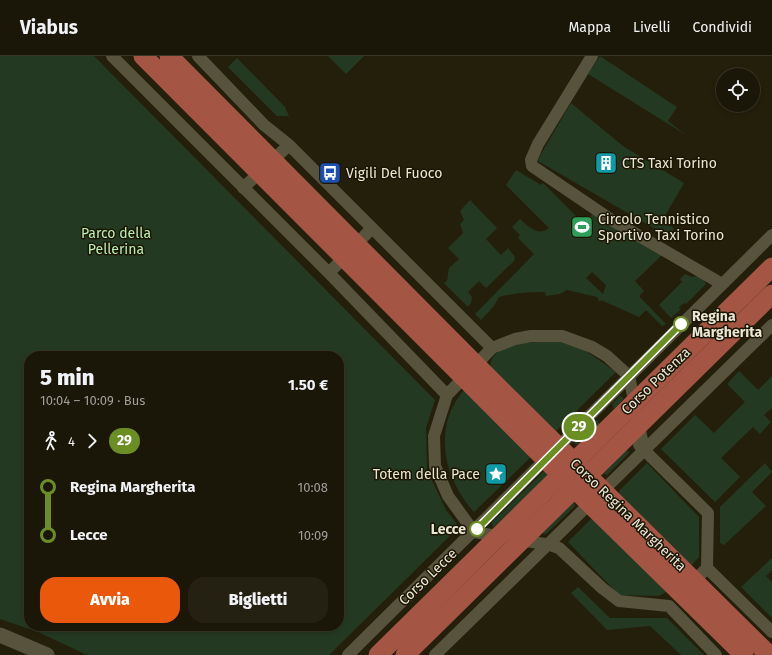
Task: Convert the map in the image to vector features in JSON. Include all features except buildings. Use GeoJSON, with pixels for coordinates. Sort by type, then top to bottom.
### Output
{"type":"FeatureCollection","features":[{"type":"Feature","properties":{"kind":"main road","name":"Corso Regina Margherita"},"geometry":{"type":"LineString","coordinates":[[143,56],[343,258],[470,371]]}},
{"type":"Feature","properties":{"kind":"main road","name":"Corso Regina Margherita"},"geometry":{"type":"LineString","coordinates":[[169,56],[356,244],[470,371],[596,497],[688,587],[769,655]]}},
{"type":"Feature","properties":{"kind":"main road","name":"Corso Potenza"},"geometry":{"type":"LineString","coordinates":[[567,468],[772,267]]}},
{"type":"Feature","properties":{"kind":"main road","name":"Corso Potenza"},"geometry":{"type":"LineString","coordinates":[[581,482],[772,294]]}},
{"type":"Feature","properties":{"kind":"main road","name":"Corso Lecce"},"geometry":{"type":"LineString","coordinates":[[378,655],[567,468]]}},
{"type":"Feature","properties":{"kind":"main road"},"geometry":{"type":"LineString","coordinates":[[405,655],[581,482]]}},
{"type":"Feature","properties":{"kind":"main road","name":"Corso Regina Margherita"},"geometry":{"type":"LineString","coordinates":[[688,587],[744,655]]}},
{"type":"Feature","properties":{"kind":"street"},"geometry":{"type":"LineString","coordinates":[[112,56],[329,273],[447,395]]}},
{"type":"Feature","properties":{"kind":"street"},"geometry":{"type":"LineString","coordinates":[[198,56],[264,125],[289,145],[492,348]]}},
{"type":"Feature","properties":{"kind":"street"},"geometry":{"type":"LineString","coordinates":[[592,56],[538,144],[531,160],[532,166],[610,219],[722,284]]}},
{"type":"Feature","properties":{"kind":"street"},"geometry":{"type":"LineString","coordinates":[[243,188],[289,145]]}},
{"type":"Feature","properties":{"kind":"street"},"geometry":{"type":"LineString","coordinates":[[329,273],[372,228]]}},
{"type":"Feature","properties":{"kind":"street","name":"Corso Potenza"},"geometry":{"type":"LineString","coordinates":[[552,453],[772,235]]}},
{"type":"Feature","properties":{"kind":"street"},"geometry":{"type":"LineString","coordinates":[[436,655],[550,545],[596,497],[772,325]]}},
{"type":"Feature","properties":{"kind":"street"},"geometry":{"type":"LineString","coordinates":[[634,430],[634,402],[629,376],[607,356],[592,347],[562,336],[530,336],[515,339],[492,348],[447,395],[434,436],[435,466],[448,496],[474,532],[550,545],[559,548],[602,588],[619,601],[688,587]]}},
{"type":"Feature","properties":{"kind":"street","name":"Corso Regina Margherita"},"geometry":{"type":"LineString","coordinates":[[600,406],[615,421],[634,430],[644,450],[708,513],[688,587],[716,655]]}},
{"type":"Feature","properties":{"kind":"street","name":"Corso Lecce"},"geometry":{"type":"LineString","coordinates":[[348,655],[474,532],[552,453]]}},
{"type":"Feature","properties":{"kind":"street","name":"Corso Regina Margherita"},"geometry":{"type":"LineString","coordinates":[[688,587],[772,632]]}},
{"type":"Feature","properties":{"kind":"street"},"geometry":{"type":"LineString","coordinates":[[0,635],[47,655]]}},
{"type":"Feature","properties":{"kind":"green space","name":"Parco della Pellerina"},"geometry":{"type":"Polygon","coordinates":[[[0,56],[94,56],[435,400],[426,428],[427,470],[446,510],[457,524],[457,529],[329,655],[87,655],[35,631],[344,631],[344,351],[24,351],[24,627],[0,619],[0,56]]]}},
{"type":"Feature","properties":{"kind":"green space"},"geometry":{"type":"Polygon","coordinates":[[[328,56],[364,56],[346,74],[328,56]]]}},
{"type":"Feature","properties":{"kind":"green space"},"geometry":{"type":"Polygon","coordinates":[[[600,56],[677,107],[668,121],[686,135],[588,74],[600,56]]]}},
{"type":"Feature","properties":{"kind":"green space"},"geometry":{"type":"Polygon","coordinates":[[[237,58],[285,107],[289,116],[277,116],[228,67],[237,58]]]}},
{"type":"Feature","properties":{"kind":"green space"},"geometry":{"type":"Polygon","coordinates":[[[571,103],[623,146],[684,183],[662,221],[674,228],[669,237],[538,161],[571,103]]]}},
{"type":"Feature","properties":{"kind":"green space"},"geometry":{"type":"Polygon","coordinates":[[[516,170],[541,185],[543,183],[585,225],[592,214],[662,255],[635,281],[644,291],[639,296],[666,324],[662,326],[646,310],[639,317],[601,300],[600,302],[597,297],[567,290],[560,294],[546,296],[545,292],[539,292],[499,297],[494,306],[481,320],[475,314],[534,254],[518,238],[520,235],[512,227],[520,219],[533,230],[541,231],[549,228],[506,185],[516,170]],[[592,272],[586,278],[603,294],[606,285],[592,272]]]}},
{"type":"Feature","properties":{"kind":"green space"},"geometry":{"type":"Polygon","coordinates":[[[470,200],[497,228],[486,239],[501,255],[508,248],[515,257],[514,261],[486,288],[479,281],[468,292],[472,297],[471,303],[468,307],[444,283],[447,281],[449,268],[459,259],[448,248],[463,233],[460,224],[464,220],[460,211],[470,200]]]}},
{"type":"Feature","properties":{"kind":"green space"},"geometry":{"type":"Polygon","coordinates":[[[685,274],[692,277],[698,276],[703,279],[706,284],[686,304],[684,303],[679,307],[680,310],[671,318],[659,305],[682,282],[680,279],[685,274]]]}},
{"type":"Feature","properties":{"kind":"green space"},"geometry":{"type":"Polygon","coordinates":[[[559,341],[586,351],[616,372],[555,432],[490,368],[492,359],[498,352],[507,347],[517,344],[559,341]]]}},
{"type":"Feature","properties":{"kind":"green space"},"geometry":{"type":"Polygon","coordinates":[[[739,371],[758,390],[772,376],[772,408],[764,415],[771,422],[760,434],[753,427],[721,458],[740,477],[715,502],[661,449],[695,415],[714,433],[745,402],[727,384],[739,371]]]}},
{"type":"Feature","properties":{"kind":"green space"},"geometry":{"type":"Polygon","coordinates":[[[463,391],[466,391],[532,456],[474,512],[455,484],[449,469],[446,453],[445,437],[447,421],[453,406],[463,391]]]}},
{"type":"Feature","properties":{"kind":"green space"},"geometry":{"type":"Polygon","coordinates":[[[620,396],[623,397],[623,400],[614,409],[612,404],[620,396]]]}},
{"type":"Feature","properties":{"kind":"green space"},"geometry":{"type":"Polygon","coordinates":[[[596,420],[598,420],[600,424],[576,445],[574,441],[596,420]]]}},
{"type":"Feature","properties":{"kind":"green space"},"geometry":{"type":"Polygon","coordinates":[[[627,449],[629,453],[607,475],[603,474],[627,449]]]}},
{"type":"Feature","properties":{"kind":"green space"},"geometry":{"type":"Polygon","coordinates":[[[647,463],[699,517],[699,557],[692,565],[689,564],[618,495],[619,491],[647,463]]]}},
{"type":"Feature","properties":{"kind":"green space"},"geometry":{"type":"Polygon","coordinates":[[[765,463],[772,472],[752,492],[766,506],[724,545],[720,543],[720,507],[765,463]]]}},
{"type":"Feature","properties":{"kind":"green space"},"geometry":{"type":"Polygon","coordinates":[[[543,472],[546,472],[547,476],[495,526],[492,527],[492,522],[543,472]]]}},
{"type":"Feature","properties":{"kind":"green space"},"geometry":{"type":"Polygon","coordinates":[[[574,501],[575,506],[546,534],[541,533],[574,501]]]}},
{"type":"Feature","properties":{"kind":"green space"},"geometry":{"type":"Polygon","coordinates":[[[593,517],[664,587],[666,592],[659,596],[619,595],[568,542],[593,517]]]}},
{"type":"Feature","properties":{"kind":"green space"},"geometry":{"type":"Polygon","coordinates":[[[772,558],[772,570],[766,576],[772,582],[772,618],[741,587],[772,558]]]}},
{"type":"Feature","properties":{"kind":"green space"},"geometry":{"type":"Polygon","coordinates":[[[578,587],[610,618],[667,618],[704,655],[681,655],[650,626],[607,630],[571,593],[578,587]]]}},
{"type":"Feature","properties":{"kind":"bus line","name":"29"},"geometry":{"type":"LineString","coordinates":[[477,529],[681,324]]}},
{"type":"Feature","properties":{"kind":"place","name":"CTS Taxi Torino"},"geometry":{"type":"Point","coordinates":[606,163]}},
{"type":"Feature","properties":{"kind":"place","name":"Vigili Del Fuoco"},"geometry":{"type":"Point","coordinates":[330,173]}},
{"type":"Feature","properties":{"kind":"place","name":"Circolo Tennistico Sportivo Taxi Torino"},"geometry":{"type":"Point","coordinates":[582,227]}},
{"type":"Feature","properties":{"kind":"place","name":"Regina Margherita"},"geometry":{"type":"Point","coordinates":[681,324]}},
{"type":"Feature","properties":{"kind":"place","name":"Totem della Pace"},"geometry":{"type":"Point","coordinates":[496,474]}},
{"type":"Feature","properties":{"kind":"place","name":"Lecce"},"geometry":{"type":"Point","coordinates":[477,529]}}]}
